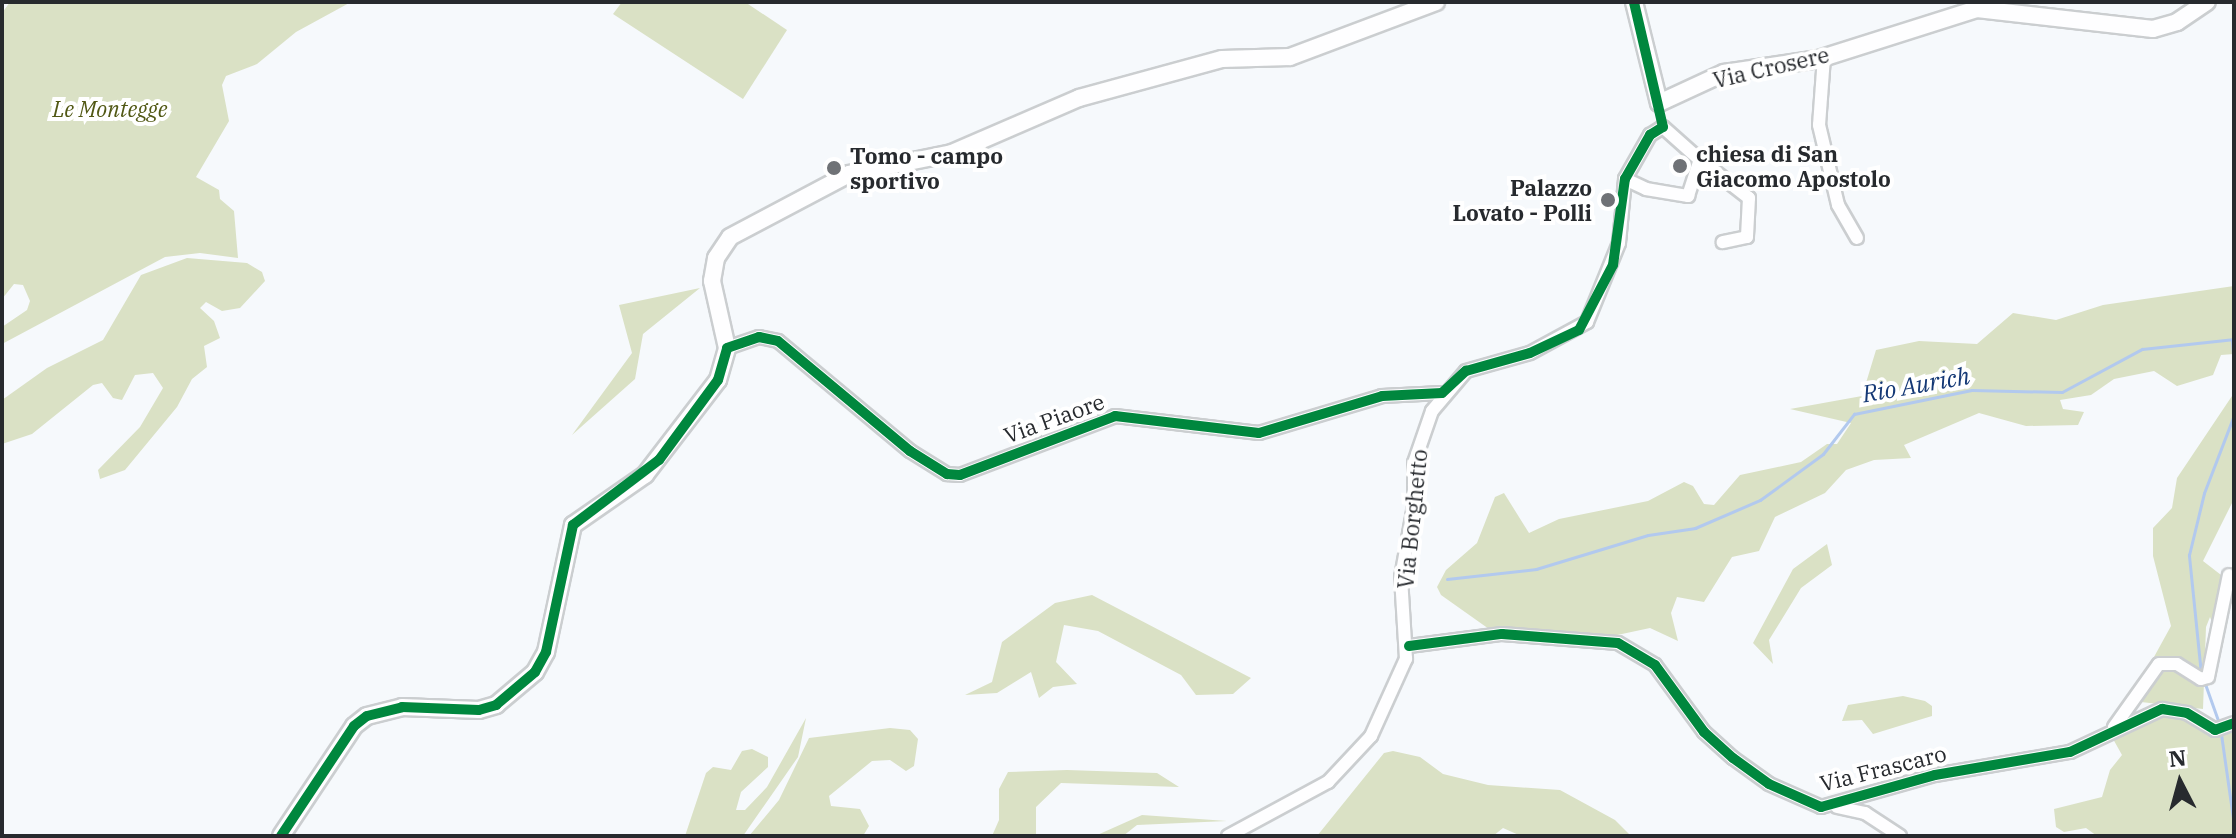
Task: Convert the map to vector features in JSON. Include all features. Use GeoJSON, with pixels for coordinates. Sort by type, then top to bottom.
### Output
{"type":"FeatureCollection","features":[{"type":"Feature","properties":{"kind":"street"},"geometry":{"type":"LineString","coordinates":[[281,836],[346,737],[367,716],[402,707],[479,710],[508,698],[535,672],[546,652],[573,525],[659,460],[718,380],[727,348],[712,281],[716,258],[730,237],[752,221],[821,187],[887,162],[952,153],[1079,98],[1222,59],[1290,57],[1436,2]]}},
{"type":"Feature","properties":{"kind":"street"},"geometry":{"type":"LineString","coordinates":[[1634,2],[1663,127],[1749,198],[1747,237],[1723,242]]}},
{"type":"Feature","properties":{"kind":"street"},"geometry":{"type":"LineString","coordinates":[[1976,6],[2153,29],[2177,22],[2207,2]]}},
{"type":"Feature","properties":{"kind":"street","name":"Via Crosere"},"geometry":{"type":"LineString","coordinates":[[1659,103],[1724,73],[1824,57],[1976,6]]}},
{"type":"Feature","properties":{"kind":"street"},"geometry":{"type":"LineString","coordinates":[[1824,57],[1819,125],[1838,205],[1857,238]]}},
{"type":"Feature","properties":{"kind":"street"},"geometry":{"type":"LineString","coordinates":[[1442,393],[1466,371],[1530,353],[1587,322],[1619,243],[1625,179],[1650,135],[1663,127]]}},
{"type":"Feature","properties":{"kind":"street"},"geometry":{"type":"LineString","coordinates":[[1625,179],[1646,189],[1688,196],[1700,160]]}},
{"type":"Feature","properties":{"kind":"street","name":"Via Piaore"},"geometry":{"type":"LineString","coordinates":[[727,348],[759,337],[778,341],[910,451],[947,474],[960,475],[1115,416],[1259,433],[1382,396],[1442,393]]}},
{"type":"Feature","properties":{"kind":"street","name":"Via Borghetto"},"geometry":{"type":"LineString","coordinates":[[1409,646],[1401,577],[1414,506],[1414,463],[1442,393]]}},
{"type":"Feature","properties":{"kind":"street"},"geometry":{"type":"LineString","coordinates":[[2112,730],[2159,664],[2177,664],[2201,679],[2208,677],[2229,575]]}},
{"type":"Feature","properties":{"kind":"street","name":"Via Frascaro"},"geometry":{"type":"LineString","coordinates":[[1409,646],[1502,634],[1618,643],[1655,665],[1704,732],[1733,758],[1779,789],[1821,807],[1935,775],[2070,752],[2112,730],[2173,708],[2228,727]]}},
{"type":"Feature","properties":{"kind":"street"},"geometry":{"type":"LineString","coordinates":[[1228,836],[1315,791],[1351,762],[1371,736],[1409,646]]}},
{"type":"Feature","properties":{"kind":"street"},"geometry":{"type":"LineString","coordinates":[[1821,807],[1865,813],[1900,836]]}},
{"type":"Feature","properties":{"kind":"green space","name":"Le Montegge"},"geometry":{"type":"Polygon","coordinates":[[[10,2],[351,2],[296,32],[257,64],[226,76],[222,85],[229,121],[196,177],[219,190],[220,199],[234,211],[238,258],[200,253],[165,257],[2,344],[2,327],[27,310],[30,301],[23,285],[14,284],[2,299],[2,13],[10,2]]]}},
{"type":"Feature","properties":{"kind":"green space"},"geometry":{"type":"Polygon","coordinates":[[[622,2],[745,2],[787,30],[743,99],[613,14],[622,2]]]}},
{"type":"Feature","properties":{"kind":"green space"},"geometry":{"type":"Polygon","coordinates":[[[187,258],[247,263],[262,272],[265,281],[240,308],[222,311],[206,302],[200,308],[214,321],[220,338],[204,346],[207,367],[192,379],[177,407],[125,470],[100,479],[98,470],[140,427],[163,388],[153,373],[135,375],[122,400],[113,398],[102,383],[93,385],[32,434],[2,444],[2,400],[47,368],[103,340],[141,275],[187,258]]]}},
{"type":"Feature","properties":{"kind":"green space"},"geometry":{"type":"Polygon","coordinates":[[[2234,286],[2234,354],[2221,355],[2213,375],[2177,386],[2154,371],[2114,379],[2091,395],[2060,400],[2063,409],[2084,412],[2078,425],[2026,426],[1979,413],[1904,445],[1911,458],[1874,460],[1846,470],[1825,493],[1775,517],[1759,551],[1732,557],[1704,602],[1677,597],[1671,613],[1678,641],[1650,628],[1608,637],[1489,629],[1441,595],[1437,587],[1446,570],[1477,543],[1495,497],[1504,493],[1529,533],[1559,519],[1648,501],[1684,482],[1693,486],[1704,504],[1714,505],[1740,475],[1801,462],[1827,444],[1837,444],[1851,423],[1790,409],[1862,396],[1876,350],[1919,341],[1977,344],[2013,313],[2056,320],[2103,305],[2234,286]]]}},
{"type":"Feature","properties":{"kind":"green space"},"geometry":{"type":"Polygon","coordinates":[[[700,288],[643,334],[635,379],[572,435],[632,353],[619,305],[700,288]]]}},
{"type":"Feature","properties":{"kind":"green space"},"geometry":{"type":"Polygon","coordinates":[[[2234,393],[2234,499],[2203,561],[2234,585],[2234,601],[2212,622],[2210,617],[2206,627],[2203,709],[2141,702],[2168,666],[2149,666],[2171,626],[2153,556],[2153,528],[2172,508],[2177,478],[2234,393]]]}},
{"type":"Feature","properties":{"kind":"green space"},"geometry":{"type":"Polygon","coordinates":[[[1827,544],[1832,565],[1801,588],[1769,640],[1773,664],[1753,643],[1793,569],[1827,544]]]}},
{"type":"Feature","properties":{"kind":"green space"},"geometry":{"type":"Polygon","coordinates":[[[1092,595],[1251,678],[1233,694],[1196,695],[1181,675],[1098,631],[1064,625],[1056,662],[1077,684],[1053,687],[1039,698],[1031,672],[997,693],[965,695],[992,682],[1002,642],[1055,603],[1092,595]]]}},
{"type":"Feature","properties":{"kind":"green space"},"geometry":{"type":"Polygon","coordinates":[[[1903,696],[1925,701],[1932,706],[1932,716],[1873,734],[1862,720],[1842,721],[1848,705],[1903,696]]]}},
{"type":"Feature","properties":{"kind":"green space"},"geometry":{"type":"Polygon","coordinates":[[[2177,713],[2210,730],[2234,724],[2234,836],[2097,836],[2086,828],[2064,832],[2056,827],[2054,809],[2102,797],[2110,770],[2122,755],[2108,730],[2129,718],[2177,713]]]}},
{"type":"Feature","properties":{"kind":"green space"},"geometry":{"type":"Polygon","coordinates":[[[806,718],[798,757],[743,836],[685,836],[706,773],[713,767],[731,770],[742,751],[752,749],[768,757],[768,767],[741,792],[736,810],[745,810],[767,787],[806,718]]]}},
{"type":"Feature","properties":{"kind":"green space"},"geometry":{"type":"Polygon","coordinates":[[[890,728],[910,730],[918,739],[914,766],[906,771],[890,760],[872,761],[829,796],[831,806],[860,809],[869,826],[863,836],[749,836],[779,800],[809,738],[890,728]]]}},
{"type":"Feature","properties":{"kind":"green space"},"geometry":{"type":"Polygon","coordinates":[[[1393,751],[1420,757],[1443,774],[1488,785],[1560,790],[1615,820],[1631,836],[1521,836],[1503,828],[1493,836],[1317,836],[1384,753],[1393,751]]]}},
{"type":"Feature","properties":{"kind":"green space"},"geometry":{"type":"Polygon","coordinates":[[[1008,772],[1157,773],[1179,787],[1061,783],[1036,807],[1036,836],[992,836],[999,820],[999,789],[1008,772]]]}},
{"type":"Feature","properties":{"kind":"green space"},"geometry":{"type":"Polygon","coordinates":[[[1142,815],[1227,821],[1137,825],[1123,836],[1095,836],[1142,815]]]}},
{"type":"Feature","properties":{"kind":"waterway","name":"Rio Aurich"},"geometry":{"type":"LineString","coordinates":[[1447,579],[1536,569],[1648,535],[1695,528],[1760,500],[1823,454],[1854,414],[1972,390],[2062,392],[2142,349],[2234,339]]}},
{"type":"Feature","properties":{"kind":"waterway"},"geometry":{"type":"LineString","coordinates":[[2232,340],[2234,372]]}},
{"type":"Feature","properties":{"kind":"waterway"},"geometry":{"type":"LineString","coordinates":[[2201,674],[2189,555],[2204,493],[2234,415]]}},
{"type":"Feature","properties":{"kind":"waterway"},"geometry":{"type":"LineString","coordinates":[[2204,681],[2220,726]]}},
{"type":"Feature","properties":{"kind":"waterway"},"geometry":{"type":"LineString","coordinates":[[2221,734],[2234,825]]}},
{"type":"Feature","properties":{"kind":"cycle path"},"geometry":{"type":"LineString","coordinates":[[281,836],[354,726],[367,716],[402,707],[479,710],[496,705],[535,672],[546,652],[573,525],[659,460],[718,380],[727,348],[759,337],[778,341],[910,451],[947,474],[960,475],[1115,416],[1259,433],[1382,396],[1442,393],[1466,371],[1530,353],[1579,330],[1613,265],[1625,179],[1650,135],[1663,127],[1634,2]]}},
{"type":"Feature","properties":{"kind":"cycle path"},"geometry":{"type":"LineString","coordinates":[[1409,646],[1502,634],[1618,643],[1655,665],[1704,732],[1733,758],[1769,784],[1821,807],[1935,775],[2070,752],[2162,709],[2187,713],[2215,730],[2234,723]]}},
{"type":"Feature","properties":{"kind":"place","name":"chiesa di San Giacomo Apostolo"},"geometry":{"type":"Point","coordinates":[1680,166]}},
{"type":"Feature","properties":{"kind":"place","name":"Tomo - campo sportivo"},"geometry":{"type":"Point","coordinates":[834,168]}},
{"type":"Feature","properties":{"kind":"place","name":"Palazzo Lovato - Polli"},"geometry":{"type":"Point","coordinates":[1608,200]}}]}
